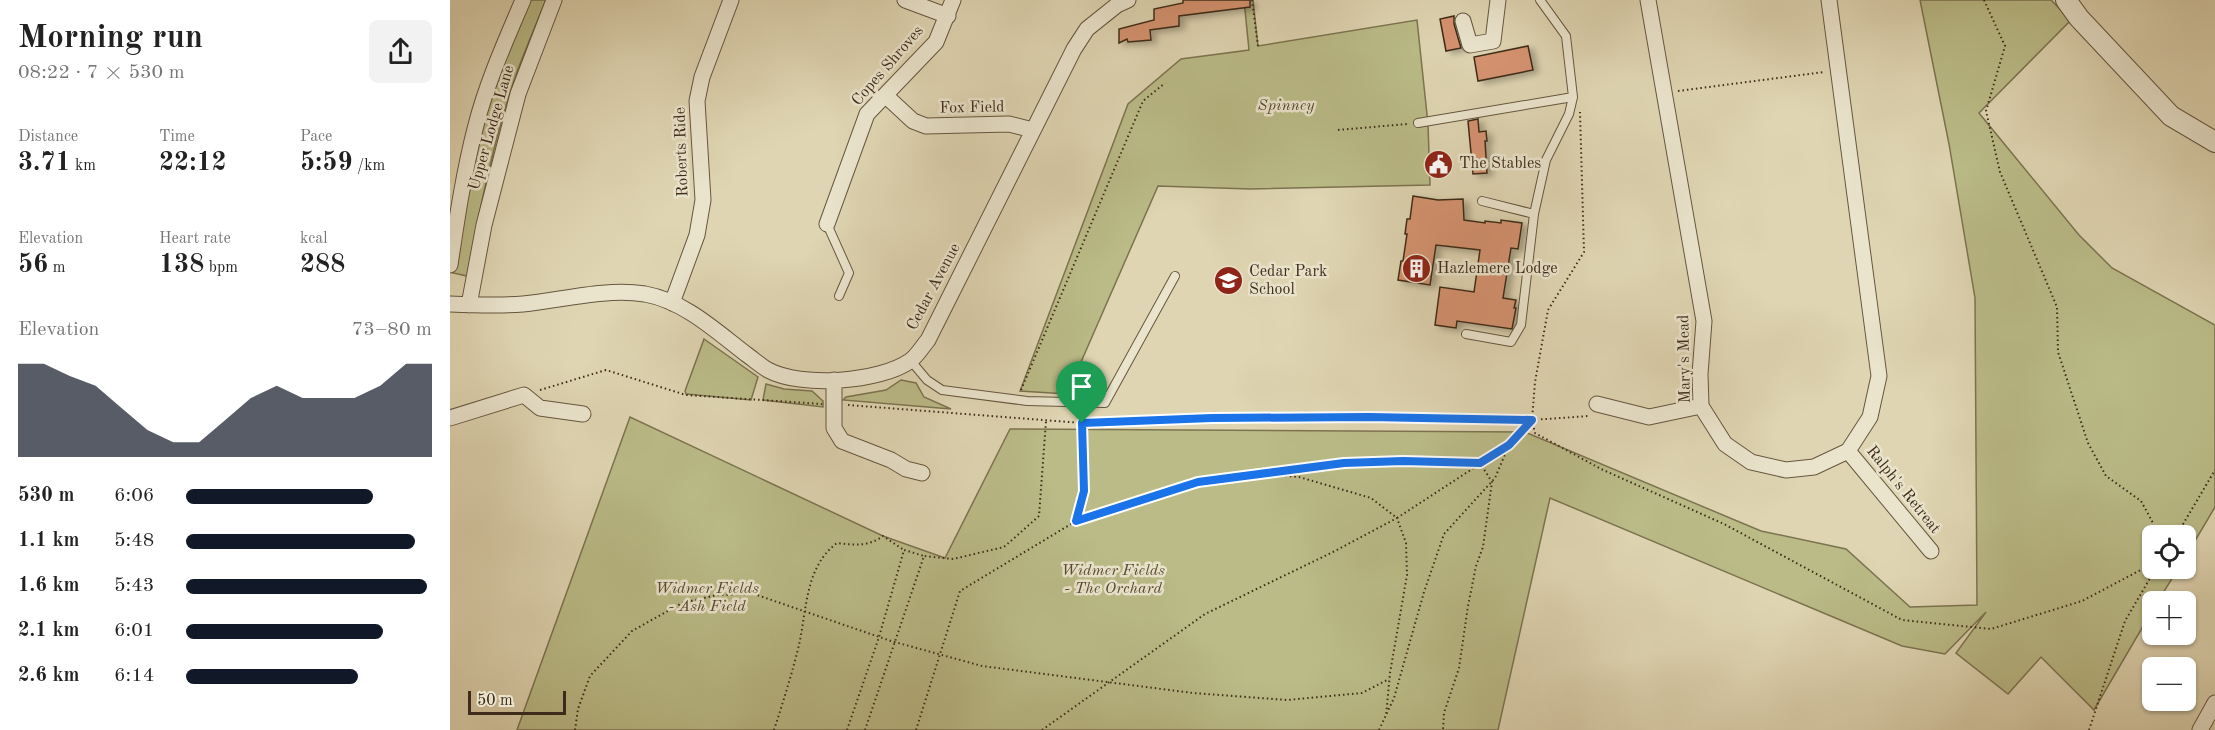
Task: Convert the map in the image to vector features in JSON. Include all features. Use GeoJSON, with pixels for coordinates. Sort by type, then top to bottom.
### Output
{"type":"FeatureCollection","features":[{"type":"Feature","properties":{"kind":"street"},"geometry":{"type":"LineString","coordinates":[[450,265],[462,188],[476,124],[501,51],[523,0]]}},
{"type":"Feature","properties":{"kind":"street","name":"Upper Lodge Lane"},"geometry":{"type":"LineString","coordinates":[[468,305],[484,225],[518,94],[554,0]]}},
{"type":"Feature","properties":{"kind":"street","name":"Roberts Ride"},"geometry":{"type":"LineString","coordinates":[[672,303],[697,235],[703,200],[697,101],[702,77],[731,0]]}},
{"type":"Feature","properties":{"kind":"street"},"geometry":{"type":"LineString","coordinates":[[905,0],[948,15]]}},
{"type":"Feature","properties":{"kind":"street","name":"Copes Shroves"},"geometry":{"type":"LineString","coordinates":[[826,224],[867,114],[936,42],[953,0]]}},
{"type":"Feature","properties":{"kind":"street","name":"Cedar Avenue"},"geometry":{"type":"LineString","coordinates":[[911,361],[928,340],[1033,130],[1087,29],[1117,5],[1128,0]]}},
{"type":"Feature","properties":{"kind":"street"},"geometry":{"type":"LineString","coordinates":[[1463,21],[1470,45],[1493,40],[1498,0]]}},
{"type":"Feature","properties":{"kind":"street","name":"Mary's Mead"},"geometry":{"type":"LineString","coordinates":[[1648,0],[1704,321],[1700,375],[1701,406],[1725,444],[1751,462],[1786,470],[1814,467],[1848,451]]}},
{"type":"Feature","properties":{"kind":"street"},"geometry":{"type":"LineString","coordinates":[[1829,0],[1879,376],[1870,417],[1848,451]]}},
{"type":"Feature","properties":{"kind":"street"},"geometry":{"type":"LineString","coordinates":[[2066,0],[2079,18],[2171,116],[2215,142]]}},
{"type":"Feature","properties":{"kind":"street","name":"Fox Field"},"geometry":{"type":"LineString","coordinates":[[885,95],[913,121],[926,126],[1009,124],[1033,130]]}},
{"type":"Feature","properties":{"kind":"street"},"geometry":{"type":"LineString","coordinates":[[450,304],[521,304],[619,292],[648,295],[672,303],[693,314],[769,371],[796,379],[861,378],[911,361]]}},
{"type":"Feature","properties":{"kind":"street"},"geometry":{"type":"LineString","coordinates":[[834,380],[832,404],[834,428],[842,441],[891,460],[906,469],[922,472]]}},
{"type":"Feature","properties":{"kind":"street"},"geometry":{"type":"LineString","coordinates":[[450,418],[524,395],[540,408],[583,414]]}},
{"type":"Feature","properties":{"kind":"street"},"geometry":{"type":"LineString","coordinates":[[1598,404],[1649,417],[1701,406]]}},
{"type":"Feature","properties":{"kind":"street","name":"Ralph's Retreat"},"geometry":{"type":"LineString","coordinates":[[1848,451],[1931,552]]}},
{"type":"Feature","properties":{"kind":"street"},"geometry":{"type":"LineString","coordinates":[[2200,730],[2215,703]]}},
{"type":"Feature","properties":{"kind":"lane"},"geometry":{"type":"LineString","coordinates":[[1466,334],[1511,342],[1521,325],[1534,214],[1546,160],[1569,114],[1573,97],[1566,36],[1540,0]]}},
{"type":"Feature","properties":{"kind":"lane"},"geometry":{"type":"LineString","coordinates":[[1418,123],[1573,97]]}},
{"type":"Feature","properties":{"kind":"lane"},"geometry":{"type":"LineString","coordinates":[[1482,201],[1534,214]]}},
{"type":"Feature","properties":{"kind":"lane"},"geometry":{"type":"LineString","coordinates":[[826,224],[849,273],[839,296]]}},
{"type":"Feature","properties":{"kind":"lane"},"geometry":{"type":"LineString","coordinates":[[911,361],[927,380],[942,390],[1027,401],[1106,403],[1175,276]]}},
{"type":"Feature","properties":{"kind":"path"},"geometry":{"type":"LineString","coordinates":[[1252,0],[1258,46]]}},
{"type":"Feature","properties":{"kind":"path"},"geometry":{"type":"LineString","coordinates":[[1984,0],[2005,46],[1986,111],[2000,172],[2057,307],[2058,352],[2088,443],[2106,477],[2140,501],[2153,525]]}},
{"type":"Feature","properties":{"kind":"path"},"geometry":{"type":"LineString","coordinates":[[1666,93],[1838,70]]}},
{"type":"Feature","properties":{"kind":"path"},"geometry":{"type":"LineString","coordinates":[[1020,391],[1143,101],[1165,83]]}},
{"type":"Feature","properties":{"kind":"path"},"geometry":{"type":"LineString","coordinates":[[1573,97],[1581,114],[1584,252],[1548,310],[1535,382],[1532,420],[1535,433],[1582,459],[1724,524],[1902,620],[1991,629],[2082,601],[2142,569]]}},
{"type":"Feature","properties":{"kind":"path"},"geometry":{"type":"LineString","coordinates":[[1338,130],[1418,123]]}},
{"type":"Feature","properties":{"kind":"path"},"geometry":{"type":"LineString","coordinates":[[524,395],[606,370],[686,395],[1082,423],[1212,418],[1369,417],[1532,420],[1590,416],[1598,404]]}},
{"type":"Feature","properties":{"kind":"path"},"geometry":{"type":"LineString","coordinates":[[1041,730],[1205,614],[1397,518],[1509,445],[1532,420]]}},
{"type":"Feature","properties":{"kind":"path"},"geometry":{"type":"LineString","coordinates":[[774,730],[799,645],[811,580],[826,550],[837,543],[860,546],[874,542],[883,536],[904,550],[924,556],[953,559],[1004,547],[1039,516],[1046,421]]}},
{"type":"Feature","properties":{"kind":"path"},"geometry":{"type":"LineString","coordinates":[[1076,521],[1084,491],[1082,423]]}},
{"type":"Feature","properties":{"kind":"path"},"geometry":{"type":"LineString","coordinates":[[1443,730],[1444,713],[1459,668],[1476,566],[1483,547],[1492,482],[1509,445]]}},
{"type":"Feature","properties":{"kind":"path"},"geometry":{"type":"LineString","coordinates":[[916,730],[960,591],[1076,521],[1198,482],[1344,463],[1403,461],[1480,463]]}},
{"type":"Feature","properties":{"kind":"path"},"geometry":{"type":"LineString","coordinates":[[1480,463],[1492,482]]}},
{"type":"Feature","properties":{"kind":"path"},"geometry":{"type":"LineString","coordinates":[[2182,525],[2215,470]]}},
{"type":"Feature","properties":{"kind":"path"},"geometry":{"type":"LineString","coordinates":[[1267,474],[1299,477],[1371,498],[1397,518],[1406,543],[1407,576],[1389,679],[1386,716]]}},
{"type":"Feature","properties":{"kind":"path"},"geometry":{"type":"LineString","coordinates":[[1379,730],[1394,699],[1424,592],[1444,534],[1492,482]]}},
{"type":"Feature","properties":{"kind":"path"},"geometry":{"type":"LineString","coordinates":[[847,730],[879,637],[904,550]]}},
{"type":"Feature","properties":{"kind":"path"},"geometry":{"type":"LineString","coordinates":[[865,730],[924,556]]}},
{"type":"Feature","properties":{"kind":"path"},"geometry":{"type":"LineString","coordinates":[[2089,730],[2125,621],[2150,579]]}},
{"type":"Feature","properties":{"kind":"path"},"geometry":{"type":"LineString","coordinates":[[575,730],[578,709],[590,676],[632,631],[682,603],[717,595],[754,594],[894,642],[982,666],[1193,693],[1287,700],[1362,693],[1389,679]]}},
{"type":"Feature","properties":{"kind":"green space"},"geometry":{"type":"Polygon","coordinates":[[[526,0],[546,0],[517,72],[501,122],[482,199],[467,276],[453,273],[469,172],[491,87],[526,0]]]}},
{"type":"Feature","properties":{"kind":"green space","name":"Spinney"},"geometry":{"type":"Polygon","coordinates":[[[1244,0],[1253,0],[1258,46],[1417,20],[1428,124],[1430,185],[1250,189],[1158,186],[1067,394],[1020,391],[1128,104],[1181,59],[1249,50],[1244,0]]]}},
{"type":"Feature","properties":{"kind":"green space"},"geometry":{"type":"Polygon","coordinates":[[[1920,0],[2051,0],[2071,20],[1979,113],[2079,235],[2112,268],[2215,325],[2215,507],[2196,539],[2196,525],[2142,525],[2142,579],[2172,579],[2164,591],[2142,591],[2142,628],[2094,710],[2041,657],[2008,694],[1956,653],[1986,612],[1945,654],[1902,646],[1550,498],[1498,730],[517,730],[630,417],[883,536],[945,558],[1010,429],[1525,432],[1761,531],[1846,549],[1910,607],[1977,605],[1975,298],[1949,144],[1920,0]]]}},
{"type":"Feature","properties":{"kind":"green space"},"geometry":{"type":"Polygon","coordinates":[[[704,339],[758,377],[751,400],[686,394],[685,391],[704,339]]]}},
{"type":"Feature","properties":{"kind":"green space"},"geometry":{"type":"Polygon","coordinates":[[[901,380],[916,383],[924,397],[951,409],[843,400],[846,397],[886,390],[901,380]]]}},
{"type":"Feature","properties":{"kind":"green space"},"geometry":{"type":"Polygon","coordinates":[[[766,384],[784,389],[812,391],[823,401],[823,407],[763,400],[766,384]]]}},
{"type":"Feature","properties":{"kind":"building"},"geometry":{"type":"Polygon","coordinates":[[[1183,0],[1250,0],[1250,7],[1179,16],[1179,26],[1150,30],[1151,40],[1128,42],[1127,39],[1119,43],[1119,29],[1154,20],[1154,9],[1183,3],[1183,0]]]}},
{"type":"Feature","properties":{"kind":"building"},"geometry":{"type":"Polygon","coordinates":[[[1454,16],[1461,48],[1446,51],[1440,19],[1454,16]]]}},
{"type":"Feature","properties":{"kind":"building"},"geometry":{"type":"Polygon","coordinates":[[[1528,46],[1533,70],[1478,81],[1474,57],[1528,46]]]}},
{"type":"Feature","properties":{"kind":"building"},"geometry":{"type":"Polygon","coordinates":[[[1478,119],[1479,132],[1486,131],[1487,173],[1473,174],[1468,121],[1478,119]]]}},
{"type":"Feature","properties":{"kind":"building","name":"Hazlemere Lodge"},"geometry":{"type":"Polygon","coordinates":[[[1413,196],[1438,200],[1463,199],[1464,220],[1501,223],[1501,220],[1522,223],[1518,249],[1511,248],[1503,298],[1516,300],[1512,329],[1457,321],[1456,328],[1435,325],[1440,287],[1474,292],[1480,250],[1436,245],[1430,285],[1398,280],[1407,234],[1405,234],[1407,219],[1410,219],[1413,196]]]}},
{"type":"Feature","properties":{"kind":"place","name":"The Stables"},"geometry":{"type":"Point","coordinates":[1438,164]}},
{"type":"Feature","properties":{"kind":"place","name":"Hazlemere Lodge"},"geometry":{"type":"Point","coordinates":[1416,269]}},
{"type":"Feature","properties":{"kind":"place","name":"Cedar Park School"},"geometry":{"type":"Point","coordinates":[1228,281]}},
{"type":"Feature","properties":{"kind":"route"},"geometry":{"type":"LineString","coordinates":[[1369,417],[1532,420],[1509,445],[1480,463],[1403,461],[1344,463],[1198,482],[1076,521],[1084,491],[1082,423],[1212,418],[1369,417]]}},
{"type":"Feature","properties":{"kind":"park label","name":"Widmer Fields - The Orchard"},"geometry":{"type":"Point","coordinates":[1113,580]}},
{"type":"Feature","properties":{"kind":"park label","name":"Widmer Fields - Ash Field"},"geometry":{"type":"Point","coordinates":[707,598]}}]}
